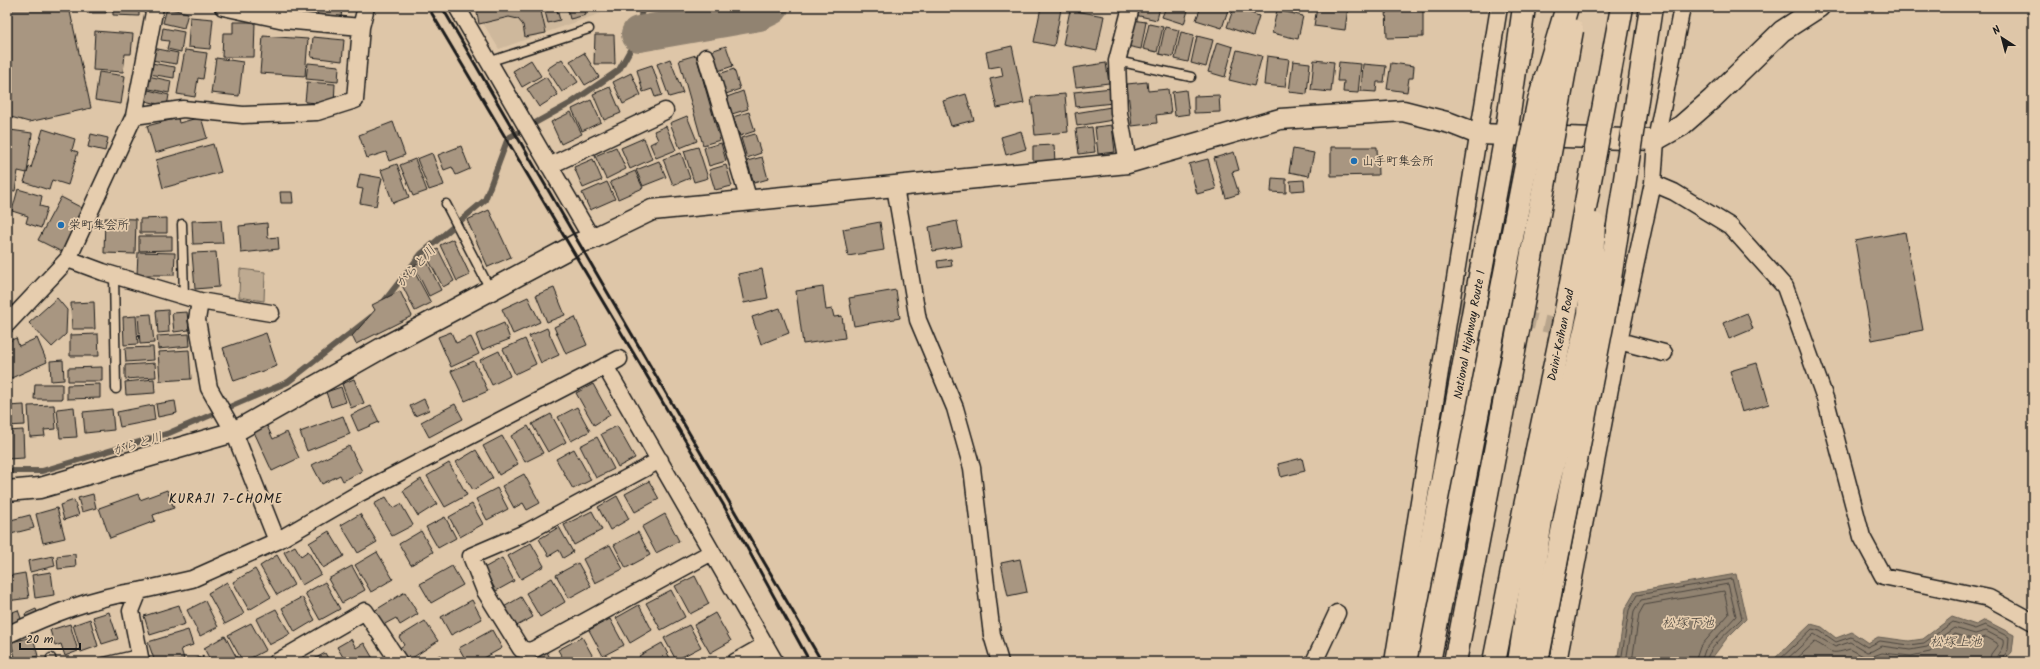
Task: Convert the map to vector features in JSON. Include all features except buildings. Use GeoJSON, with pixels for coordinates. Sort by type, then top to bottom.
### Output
{"type":"FeatureCollection","features":[{"type":"Feature","properties":{"kind":"highway","name":"National Highway Route 1"},"geometry":{"type":"LineString","coordinates":[[1409,662],[1506,135],[1524,7]]}},
{"type":"Feature","properties":{"kind":"highway"},"geometry":{"type":"LineString","coordinates":[[1429,662],[1538,104],[1567,7]]}},
{"type":"Feature","properties":{"kind":"highway"},"geometry":{"type":"LineString","coordinates":[[1454,662],[1522,309],[1576,7]]}},
{"type":"Feature","properties":{"kind":"highway","name":"Daini-Keihan Road"},"geometry":{"type":"LineString","coordinates":[[1494,662],[1565,316],[1622,7]]}},
{"type":"Feature","properties":{"kind":"highway"},"geometry":{"type":"LineString","coordinates":[[1537,662],[1606,305],[1651,7]]}},
{"type":"Feature","properties":{"kind":"highway"},"geometry":{"type":"LineString","coordinates":[[1518,662],[1543,507],[1588,314],[1600,125]]}},
{"type":"Feature","properties":{"kind":"street"},"geometry":{"type":"LineString","coordinates":[[7,324],[68,259],[134,116],[155,7]]}},
{"type":"Feature","properties":{"kind":"street"},"geometry":{"type":"LineString","coordinates":[[223,7],[284,20],[361,27]]}},
{"type":"Feature","properties":{"kind":"street"},"geometry":{"type":"LineString","coordinates":[[134,116],[183,109],[243,115],[317,112],[355,100],[361,27],[366,7]]}},
{"type":"Feature","properties":{"kind":"street"},"geometry":{"type":"LineString","coordinates":[[457,7],[592,239]]}},
{"type":"Feature","properties":{"kind":"street"},"geometry":{"type":"LineString","coordinates":[[1128,163],[1119,113],[1117,61],[1131,7]]}},
{"type":"Feature","properties":{"kind":"street"},"geometry":{"type":"LineString","coordinates":[[1393,662],[1499,7]]}},
{"type":"Feature","properties":{"kind":"street"},"geometry":{"type":"LineString","coordinates":[[1558,662],[1619,341],[1652,183],[1656,140],[1682,7]]}},
{"type":"Feature","properties":{"kind":"street"},"geometry":{"type":"LineString","coordinates":[[7,491],[40,488],[234,432],[382,348],[579,243],[592,239],[652,210],[1128,163],[1280,120],[1403,111],[1450,123],[1478,134],[1656,140],[1681,126],[1712,99],[1782,32],[1819,7]]}},
{"type":"Feature","properties":{"kind":"street"},"geometry":{"type":"LineString","coordinates":[[706,57],[749,200]]}},
{"type":"Feature","properties":{"kind":"street"},"geometry":{"type":"LineString","coordinates":[[549,166],[665,111]]}},
{"type":"Feature","properties":{"kind":"street"},"geometry":{"type":"LineString","coordinates":[[1652,183],[1674,192],[1730,226],[1785,287],[1826,401],[1862,537],[1883,576],[1989,598],[2033,622]]}},
{"type":"Feature","properties":{"kind":"street"},"geometry":{"type":"LineString","coordinates":[[895,187],[918,320],[955,408],[972,468],[992,635],[1000,662]]}},
{"type":"Feature","properties":{"kind":"street"},"geometry":{"type":"LineString","coordinates":[[68,259],[114,276],[200,301],[271,313]]}},
{"type":"Feature","properties":{"kind":"street"},"geometry":{"type":"LineString","coordinates":[[200,301],[198,320],[209,388],[234,432],[277,541]]}},
{"type":"Feature","properties":{"kind":"street"},"geometry":{"type":"LineString","coordinates":[[1619,341],[1664,354]]}},
{"type":"Feature","properties":{"kind":"street"},"geometry":{"type":"LineString","coordinates":[[7,635],[34,622],[110,595],[139,591],[192,579],[277,541],[358,494],[612,362],[660,460],[775,662]]}},
{"type":"Feature","properties":{"kind":"street"},"geometry":{"type":"LineString","coordinates":[[660,460],[527,532],[470,556],[485,591],[521,649],[531,650],[712,552]]}},
{"type":"Feature","properties":{"kind":"street"},"geometry":{"type":"LineString","coordinates":[[139,591],[131,611],[139,658]]}},
{"type":"Feature","properties":{"kind":"street"},"geometry":{"type":"LineString","coordinates":[[277,662],[365,611],[399,662]]}},
{"type":"Feature","properties":{"kind":"street"},"geometry":{"type":"LineString","coordinates":[[1314,662],[1337,613]]}},
{"type":"Feature","properties":{"kind":"street"},"geometry":{"type":"LineString","coordinates":[[735,662],[765,646]]}},
{"type":"Feature","properties":{"kind":"lane"},"geometry":{"type":"LineString","coordinates":[[488,62],[589,29]]}},
{"type":"Feature","properties":{"kind":"lane"},"geometry":{"type":"LineString","coordinates":[[1117,61],[1191,77]]}},
{"type":"Feature","properties":{"kind":"lane"},"geometry":{"type":"LineString","coordinates":[[446,204],[491,291]]}},
{"type":"Feature","properties":{"kind":"lane"},"geometry":{"type":"LineString","coordinates":[[182,224],[184,296]]}},
{"type":"Feature","properties":{"kind":"lane"},"geometry":{"type":"LineString","coordinates":[[114,276],[116,389]]}},
{"type":"Feature","properties":{"kind":"lane"},"geometry":{"type":"LineString","coordinates":[[104,662],[139,658]]}},
{"type":"Feature","properties":{"kind":"shaded area"},"geometry":{"type":"Polygon","coordinates":[[[473,7],[619,7],[499,49],[473,7]]]}},
{"type":"Feature","properties":{"kind":"shaded area"},"geometry":{"type":"Polygon","coordinates":[[[240,269],[265,272],[264,301],[239,297],[240,269]]]}},
{"type":"Feature","properties":{"kind":"water","name":"松塚下池"},"geometry":{"type":"Polygon","coordinates":[[[1736,574],[1746,619],[1727,638],[1709,662],[1617,662],[1625,609],[1635,592],[1736,574]]]}},
{"type":"Feature","properties":{"kind":"water","name":"松塚上池"},"geometry":{"type":"Polygon","coordinates":[[[1952,617],[1976,625],[1985,620],[2014,635],[2012,652],[2003,662],[1771,662],[1811,624],[1822,627],[1836,638],[1852,632],[1868,643],[1878,637],[1909,641],[1923,639],[1952,617]]]}},
{"type":"Feature","properties":{"kind":"waterway","name":"がらと川"},"geometry":{"type":"LineString","coordinates":[[382,304],[421,254],[485,200],[508,138],[571,103],[619,70],[639,34],[642,7]]}},
{"type":"Feature","properties":{"kind":"waterway","name":"がらと川"},"geometry":{"type":"LineString","coordinates":[[639,34],[759,13],[771,7]]}},
{"type":"Feature","properties":{"kind":"waterway","name":"がらと川"},"geometry":{"type":"LineString","coordinates":[[7,471],[42,471],[169,433],[288,382],[371,317]]}},
{"type":"Feature","properties":{"kind":"tunnel"},"geometry":{"type":"LineString","coordinates":[[1450,302],[1619,341]]}},
{"type":"Feature","properties":{"kind":"railway"},"geometry":{"type":"LineString","coordinates":[[428,7],[723,504],[810,662]]}},
{"type":"Feature","properties":{"kind":"railway"},"geometry":{"type":"LineString","coordinates":[[442,7],[822,662]]}},
{"type":"Feature","properties":{"kind":"place","name":"山手町集会所"},"geometry":{"type":"Point","coordinates":[1354,161]}},
{"type":"Feature","properties":{"kind":"place","name":"栄町集会所"},"geometry":{"type":"Point","coordinates":[61,225]}},
{"type":"Feature","properties":{"kind":"district","name":"KURAJI 7-CHOME"},"geometry":{"type":"Point","coordinates":[226,498]}}]}
